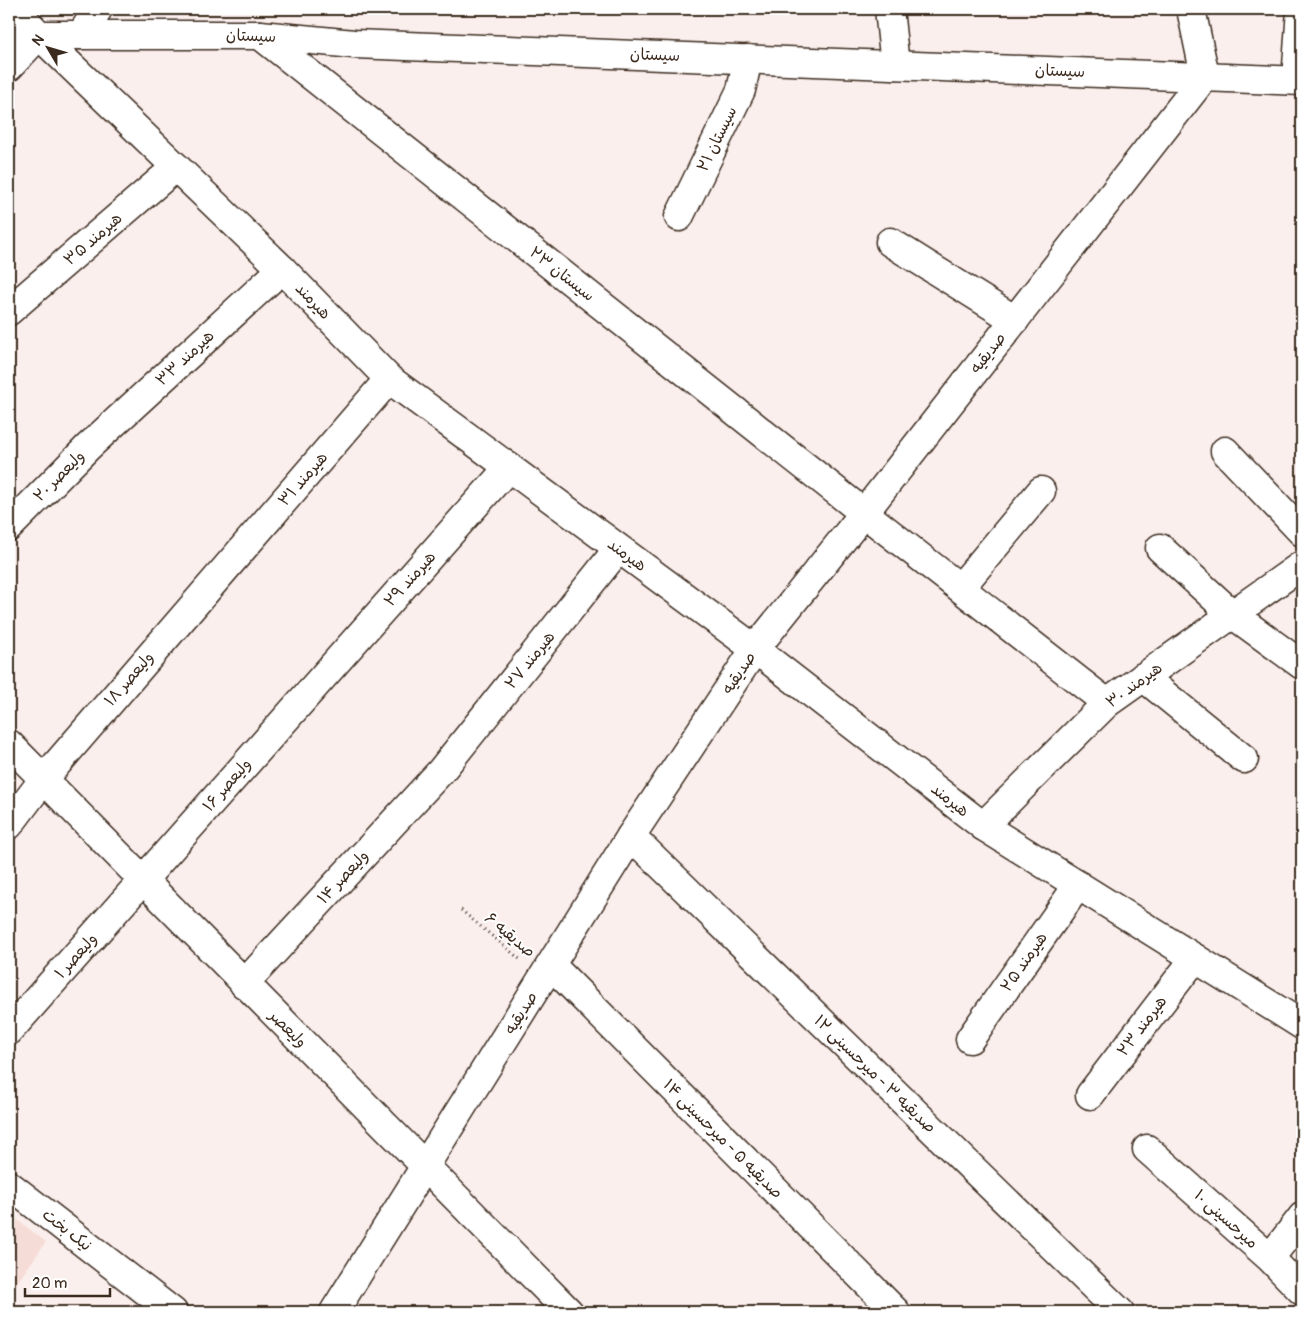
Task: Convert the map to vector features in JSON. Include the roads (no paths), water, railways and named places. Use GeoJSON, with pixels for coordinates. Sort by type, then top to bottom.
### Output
{"type":"FeatureCollection","features":[{"type":"Feature","properties":{"kind":"street","name":"هیرمند"},"geometry":{"type":"LineString","coordinates":[[15,9],[39,35],[282,269],[389,379],[755,649],[983,826],[1195,958],[1298,1015]]}},
{"type":"Feature","properties":{"kind":"street"},"geometry":{"type":"LineString","coordinates":[[81,35],[98,9]]}},
{"type":"Feature","properties":{"kind":"street"},"geometry":{"type":"LineString","coordinates":[[889,9],[895,65]]}},
{"type":"Feature","properties":{"kind":"street"},"geometry":{"type":"LineString","coordinates":[[1191,9],[1205,76]]}},
{"type":"Feature","properties":{"kind":"street"},"geometry":{"type":"LineString","coordinates":[[1299,81],[1301,9]]}},
{"type":"Feature","properties":{"kind":"street","name":"سیستان"},"geometry":{"type":"LineString","coordinates":[[9,35],[260,35],[354,44],[1299,81]]}},
{"type":"Feature","properties":{"kind":"street"},"geometry":{"type":"LineString","coordinates":[[9,67],[39,35]]}},
{"type":"Feature","properties":{"kind":"street","name":"سیستان ۲۳"},"geometry":{"type":"LineString","coordinates":[[260,35],[1107,703]]}},
{"type":"Feature","properties":{"kind":"street","name":"سیستان ۲۱"},"geometry":{"type":"LineString","coordinates":[[679,217],[741,90],[748,59]]}},
{"type":"Feature","properties":{"kind":"street","name":"صدیقیه"},"geometry":{"type":"LineString","coordinates":[[334,1312],[631,836],[755,649],[864,513],[1205,76]]}},
{"type":"Feature","properties":{"kind":"street","name":"هیرمند ۳۵"},"geometry":{"type":"LineString","coordinates":[[9,311],[176,167]]}},
{"type":"Feature","properties":{"kind":"street"},"geometry":{"type":"LineString","coordinates":[[890,242],[1015,320]]}},
{"type":"Feature","properties":{"kind":"street","name":"هیرمند ۳۳"},"geometry":{"type":"LineString","coordinates":[[88,447],[282,269]]}},
{"type":"Feature","properties":{"kind":"street","name":"هیرمند ۳۱"},"geometry":{"type":"LineString","coordinates":[[216,579],[389,379]]}},
{"type":"Feature","properties":{"kind":"street","name":"ولیعصر ۲۰"},"geometry":{"type":"LineString","coordinates":[[9,527],[88,447]]}},
{"type":"Feature","properties":{"kind":"street"},"geometry":{"type":"LineString","coordinates":[[1225,451],[1302,532]]}},
{"type":"Feature","properties":{"kind":"street","name":"هیرمند ۲۹"},"geometry":{"type":"LineString","coordinates":[[311,690],[509,467]]}},
{"type":"Feature","properties":{"kind":"street"},"geometry":{"type":"LineString","coordinates":[[960,588],[1041,491]]}},
{"type":"Feature","properties":{"kind":"street","name":"هیرمند ۲۷"},"geometry":{"type":"LineString","coordinates":[[442,770],[618,548]]}},
{"type":"Feature","properties":{"kind":"street"},"geometry":{"type":"LineString","coordinates":[[1160,548],[1232,614],[1302,664]]}},
{"type":"Feature","properties":{"kind":"street","name":"هیرمند ۳۰"},"geometry":{"type":"LineString","coordinates":[[983,826],[1107,703],[1302,565]]}},
{"type":"Feature","properties":{"kind":"street","name":"ولیعصر ۱۸"},"geometry":{"type":"LineString","coordinates":[[9,825],[43,780],[216,579]]}},
{"type":"Feature","properties":{"kind":"street"},"geometry":{"type":"LineString","coordinates":[[1143,677],[1244,759]]}},
{"type":"Feature","properties":{"kind":"street","name":"ولیعصر ۱۶"},"geometry":{"type":"LineString","coordinates":[[143,881],[311,690]]}},
{"type":"Feature","properties":{"kind":"street","name":"ولیعصر"},"geometry":{"type":"LineString","coordinates":[[9,744],[569,1312]]}},
{"type":"Feature","properties":{"kind":"street","name":"ولیعصر ۱۴"},"geometry":{"type":"LineString","coordinates":[[244,984],[442,770]]}},
{"type":"Feature","properties":{"kind":"street","name":"صدیقیه ۳ - میرحسینی ۱۲"},"geometry":{"type":"LineString","coordinates":[[631,836],[1120,1312]]}},
{"type":"Feature","properties":{"kind":"street","name":"ولیعصر ۱"},"geometry":{"type":"LineString","coordinates":[[9,1031],[143,881]]}},
{"type":"Feature","properties":{"kind":"street","name":"هیرمند ۲۵"},"geometry":{"type":"LineString","coordinates":[[970,1039],[1078,885]]}},
{"type":"Feature","properties":{"kind":"street","name":"هیرمند ۲۳"},"geometry":{"type":"LineString","coordinates":[[1090,1095],[1195,958]]}},
{"type":"Feature","properties":{"kind":"street","name":"صدیقیه ۵ - میرحسینی ۱۴"},"geometry":{"type":"LineString","coordinates":[[546,972],[896,1312]]}},
{"type":"Feature","properties":{"kind":"street","name":"میرحسینی ۱۰"},"geometry":{"type":"LineString","coordinates":[[1147,1149],[1270,1258],[1302,1291]]}},
{"type":"Feature","properties":{"kind":"street","name":"نیک بخت"},"geometry":{"type":"LineString","coordinates":[[9,1185],[173,1312]]}},
{"type":"Feature","properties":{"kind":"street"},"geometry":{"type":"LineString","coordinates":[[1270,1258],[1302,1218]]}}]}
